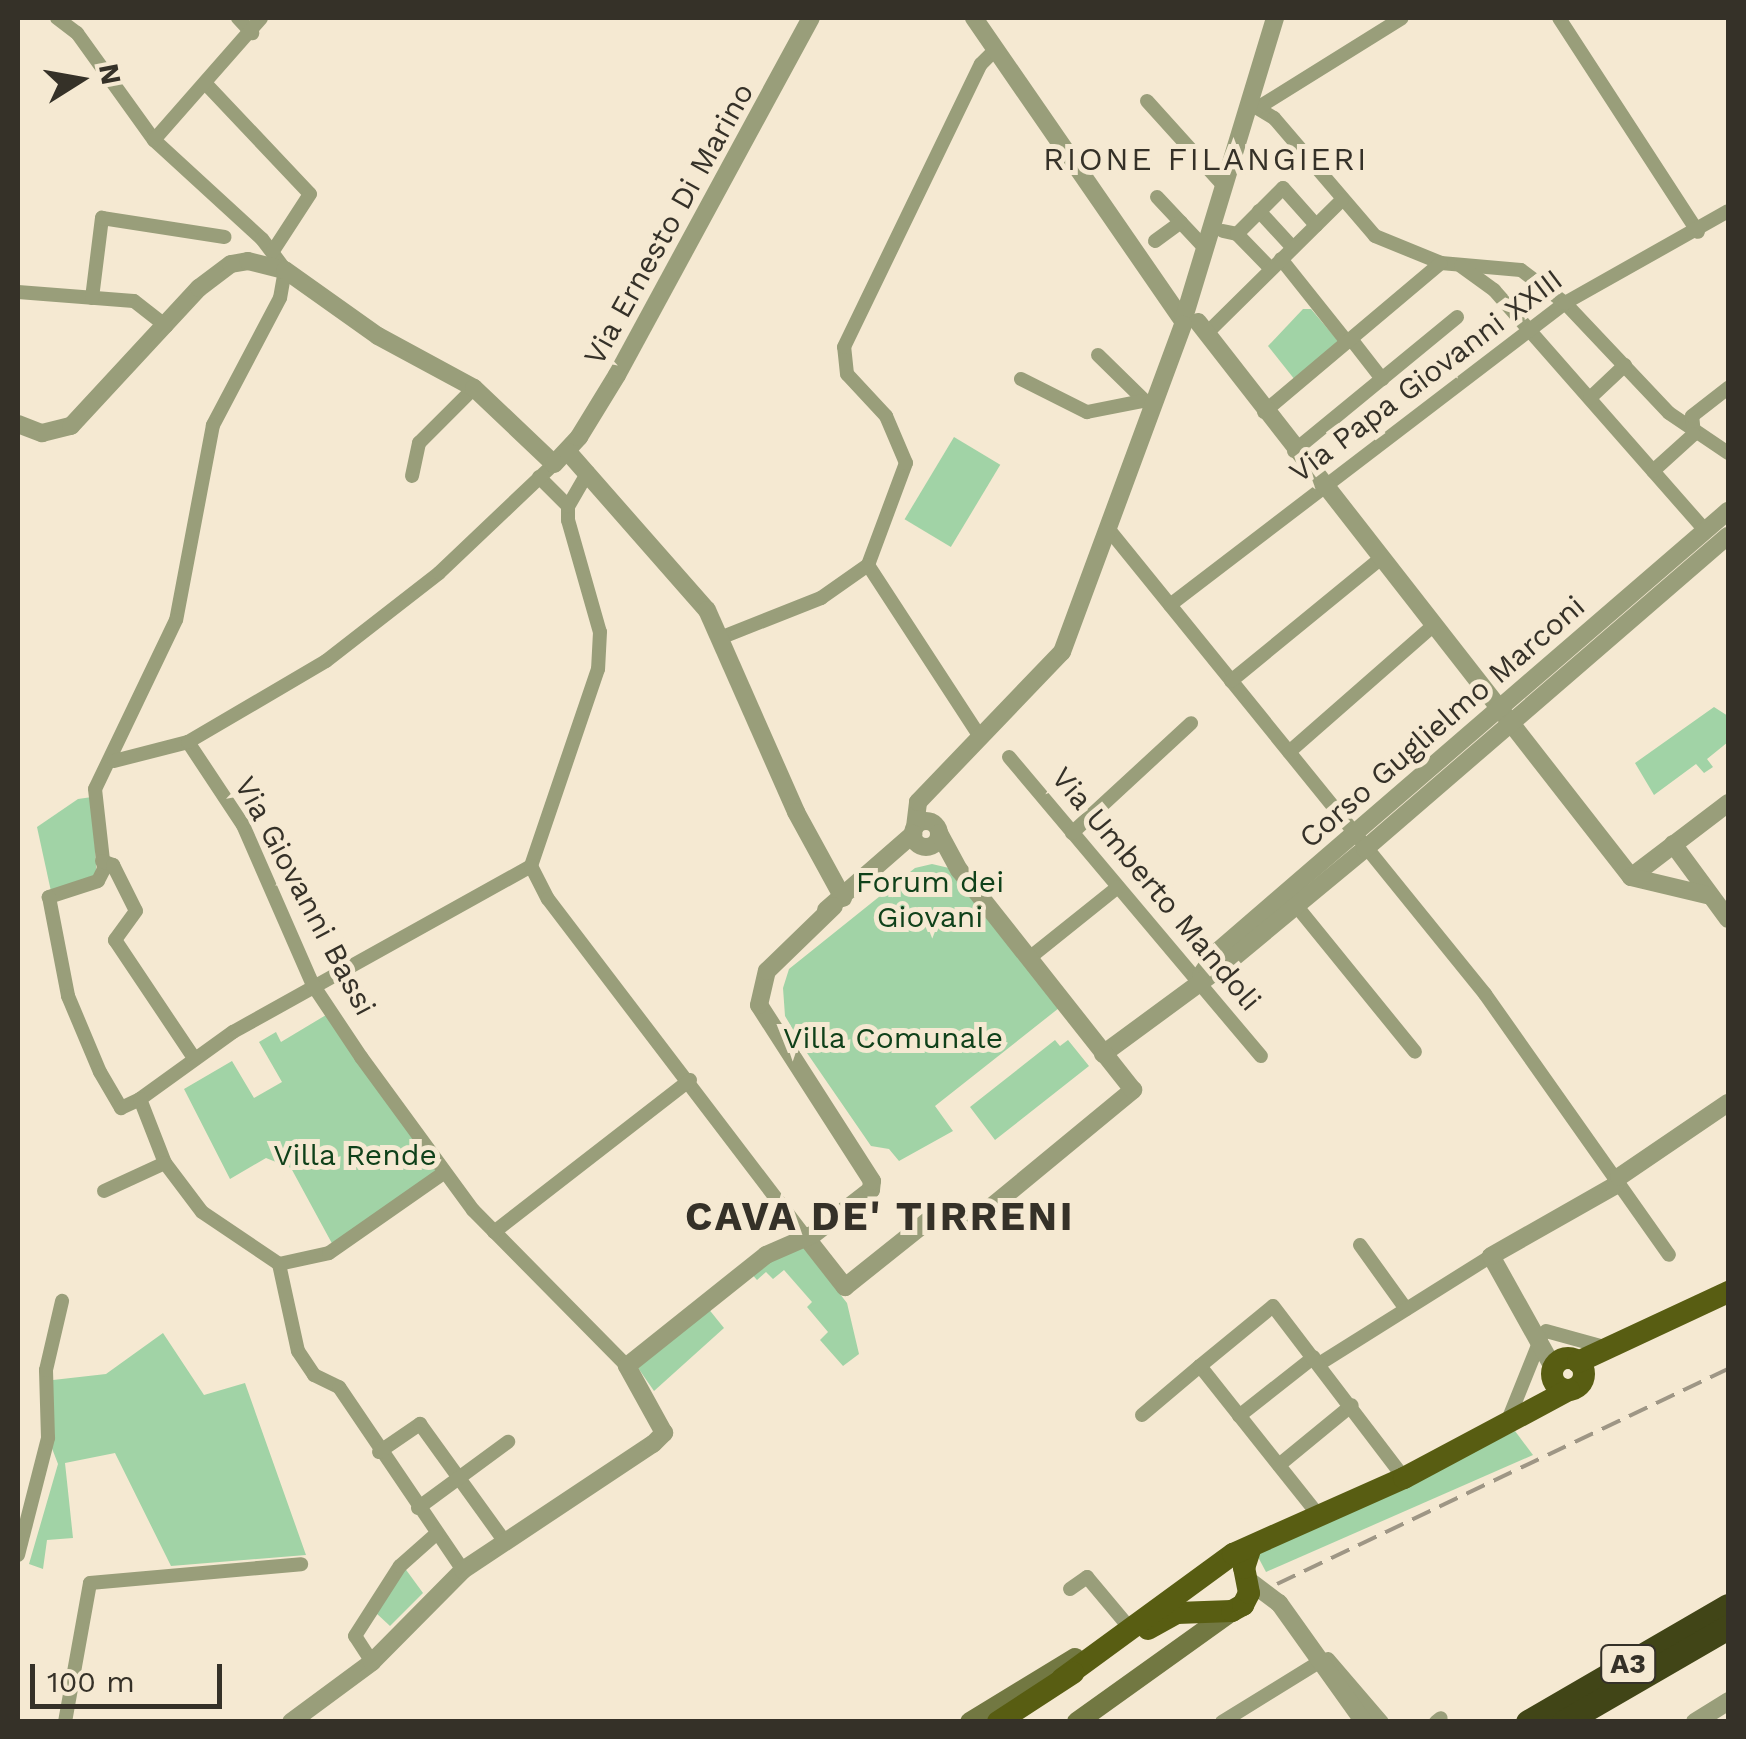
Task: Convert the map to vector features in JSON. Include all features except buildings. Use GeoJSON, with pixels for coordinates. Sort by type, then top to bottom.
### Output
{"type":"FeatureCollection","features":[{"type":"Feature","properties":{"kind":"highway","name":"A3"},"geometry":{"type":"LineString","coordinates":[[1528,1722],[1728,1606]]}},
{"type":"Feature","properties":{"kind":"highway","name":"A3"},"geometry":{"type":"LineString","coordinates":[[1564,1722],[1728,1626]]}},
{"type":"Feature","properties":{"kind":"main road"},"geometry":{"type":"LineString","coordinates":[[970,1722],[1212,1570],[1404,1478],[1513,1420],[1568,1373],[1728,1292]]}},
{"type":"Feature","properties":{"kind":"main road"},"geometry":{"type":"LineString","coordinates":[[1076,1722],[1240,1610],[1246,1599],[1250,1549]]}},
{"type":"Feature","properties":{"kind":"main road"},"geometry":{"type":"LineString","coordinates":[[1212,1570],[1246,1578]]}},
{"type":"Feature","properties":{"kind":"main road"},"geometry":{"type":"LineString","coordinates":[[998,1722],[1177,1613],[1240,1610]]}},
{"type":"Feature","properties":{"kind":"main road"},"geometry":{"type":"LineString","coordinates":[[1062,1680],[1128,1626]]}},
{"type":"Feature","properties":{"kind":"street"},"geometry":{"type":"LineString","coordinates":[[57,18],[76,33],[154,140],[273,251],[285,270],[378,336],[474,388],[554,464],[600,632],[598,669],[531,866],[313,985],[121,1108],[100,1072],[68,996],[49,897],[98,881],[102,861],[95,790],[114,760],[176,620],[214,424],[280,298],[285,270]]}},
{"type":"Feature","properties":{"kind":"street"},"geometry":{"type":"LineString","coordinates":[[76,33],[88,18]]}},
{"type":"Feature","properties":{"kind":"street"},"geometry":{"type":"LineString","coordinates":[[238,18],[252,34]]}},
{"type":"Feature","properties":{"kind":"street"},"geometry":{"type":"LineString","coordinates":[[154,140],[252,34],[261,18]]}},
{"type":"Feature","properties":{"kind":"street","name":"Via Ernesto Di Marino"},"geometry":{"type":"LineString","coordinates":[[554,464],[706,218],[811,18]]}},
{"type":"Feature","properties":{"kind":"street"},"geometry":{"type":"LineString","coordinates":[[974,18],[1195,327],[1630,877],[1711,896]]}},
{"type":"Feature","properties":{"kind":"street"},"geometry":{"type":"LineString","coordinates":[[1195,327],[1203,246],[1220,182],[1254,106],[1275,18]]}},
{"type":"Feature","properties":{"kind":"street"},"geometry":{"type":"LineString","coordinates":[[1254,106],[1402,18]]}},
{"type":"Feature","properties":{"kind":"street"},"geometry":{"type":"LineString","coordinates":[[1559,18],[1698,232]]}},
{"type":"Feature","properties":{"kind":"street"},"geometry":{"type":"LineString","coordinates":[[720,638],[822,598],[868,565],[906,462],[886,416],[848,374],[844,348],[979,76],[1000,56]]}},
{"type":"Feature","properties":{"kind":"street"},"geometry":{"type":"LineString","coordinates":[[206,84],[310,194],[273,251]]}},
{"type":"Feature","properties":{"kind":"street"},"geometry":{"type":"LineString","coordinates":[[1148,101],[1220,182]]}},
{"type":"Feature","properties":{"kind":"street"},"geometry":{"type":"LineString","coordinates":[[1254,106],[1387,244],[1441,263],[1521,270],[1565,303],[1694,434],[1728,453]]}},
{"type":"Feature","properties":{"kind":"street"},"geometry":{"type":"LineString","coordinates":[[1316,225],[1282,188],[1230,232],[1276,264],[1382,378]]}},
{"type":"Feature","properties":{"kind":"street"},"geometry":{"type":"LineString","coordinates":[[1157,196],[1203,246]]}},
{"type":"Feature","properties":{"kind":"street"},"geometry":{"type":"LineString","coordinates":[[531,866],[548,899],[845,1286],[929,1220],[979,1217],[1133,1090],[958,870],[924,837],[918,802],[1062,652],[1110,531],[1148,404],[1195,327],[1276,264],[1342,200]]}},
{"type":"Feature","properties":{"kind":"street"},"geometry":{"type":"LineString","coordinates":[[1259,211],[1292,248]]}},
{"type":"Feature","properties":{"kind":"street","name":"Via Papa Giovanni XXIII"},"geometry":{"type":"LineString","coordinates":[[1170,605],[1565,303],[1728,212]]}},
{"type":"Feature","properties":{"kind":"street"},"geometry":{"type":"LineString","coordinates":[[92,298],[102,218],[225,237]]}},
{"type":"Feature","properties":{"kind":"street"},"geometry":{"type":"LineString","coordinates":[[1155,241],[1181,222]]}},
{"type":"Feature","properties":{"kind":"street"},"geometry":{"type":"LineString","coordinates":[[1264,412],[1441,263]]}},
{"type":"Feature","properties":{"kind":"street"},"geometry":{"type":"LineString","coordinates":[[18,424],[42,433],[72,426],[166,326],[232,264],[285,270]]}},
{"type":"Feature","properties":{"kind":"street"},"geometry":{"type":"LineString","coordinates":[[1461,266],[1494,290],[1705,530]]}},
{"type":"Feature","properties":{"kind":"street"},"geometry":{"type":"LineString","coordinates":[[18,292],[134,301],[166,326]]}},
{"type":"Feature","properties":{"kind":"street"},"geometry":{"type":"LineString","coordinates":[[1294,451],[1458,317]]}},
{"type":"Feature","properties":{"kind":"street"},"geometry":{"type":"LineString","coordinates":[[1098,355],[1148,404]]}},
{"type":"Feature","properties":{"kind":"street"},"geometry":{"type":"LineString","coordinates":[[1590,398],[1625,365]]}},
{"type":"Feature","properties":{"kind":"street"},"geometry":{"type":"LineString","coordinates":[[1021,379],[1087,412],[1148,404]]}},
{"type":"Feature","properties":{"kind":"street"},"geometry":{"type":"LineString","coordinates":[[412,476],[419,443],[474,388]]}},
{"type":"Feature","properties":{"kind":"street"},"geometry":{"type":"LineString","coordinates":[[1694,434],[1692,416],[1728,388]]}},
{"type":"Feature","properties":{"kind":"street"},"geometry":{"type":"LineString","coordinates":[[1653,471],[1694,434]]}},
{"type":"Feature","properties":{"kind":"street"},"geometry":{"type":"LineString","coordinates":[[554,464],[588,472],[695,590],[839,902]]}},
{"type":"Feature","properties":{"kind":"street"},"geometry":{"type":"LineString","coordinates":[[114,760],[188,742],[326,660],[439,573],[554,464]]}},
{"type":"Feature","properties":{"kind":"street"},"geometry":{"type":"LineString","coordinates":[[568,506],[588,472]]}},
{"type":"Feature","properties":{"kind":"street","name":"Corso Guglielmo Marconi"},"geometry":{"type":"LineString","coordinates":[[1103,1054],[1198,980],[1360,843],[1588,644],[1644,584],[1728,510]]}},
{"type":"Feature","properties":{"kind":"street"},"geometry":{"type":"LineString","coordinates":[[1110,531],[1485,994],[1618,1177],[1668,1255]]}},
{"type":"Feature","properties":{"kind":"street","name":"Corso Guglielmo Marconi"},"geometry":{"type":"LineString","coordinates":[[1588,644],[1657,599],[1728,536]]}},
{"type":"Feature","properties":{"kind":"street"},"geometry":{"type":"LineString","coordinates":[[1231,680],[1380,559]]}},
{"type":"Feature","properties":{"kind":"street"},"geometry":{"type":"LineString","coordinates":[[868,565],[980,737]]}},
{"type":"Feature","properties":{"kind":"street"},"geometry":{"type":"LineString","coordinates":[[1644,584],[1657,599]]}},
{"type":"Feature","properties":{"kind":"street"},"geometry":{"type":"LineString","coordinates":[[1289,752],[1432,626]]}},
{"type":"Feature","properties":{"kind":"street"},"geometry":{"type":"LineString","coordinates":[[1072,833],[1191,723]]}},
{"type":"Feature","properties":{"kind":"street","name":"Via Giovanni Bassi"},"geometry":{"type":"LineString","coordinates":[[188,742],[243,825],[313,985],[445,1172],[494,1232],[627,1366]]}},
{"type":"Feature","properties":{"kind":"street","name":"Via Umberto Mandoli"},"geometry":{"type":"LineString","coordinates":[[1008,757],[1261,1056]]}},
{"type":"Feature","properties":{"kind":"street"},"geometry":{"type":"LineString","coordinates":[[1630,877],[1728,802]]}},
{"type":"Feature","properties":{"kind":"street"},"geometry":{"type":"LineString","coordinates":[[805,1236],[861,1188],[863,1177],[758,1022],[749,994],[759,965],[890,858],[924,837]]}},
{"type":"Feature","properties":{"kind":"street"},"geometry":{"type":"LineString","coordinates":[[1666,849],[1657,866],[1668,886]]}},
{"type":"Feature","properties":{"kind":"street"},"geometry":{"type":"LineString","coordinates":[[1666,849],[1728,919]]}},
{"type":"Feature","properties":{"kind":"street"},"geometry":{"type":"LineString","coordinates":[[102,861],[113,865],[136,910],[115,940],[194,1058]]}},
{"type":"Feature","properties":{"kind":"street"},"geometry":{"type":"LineString","coordinates":[[1028,960],[1118,887]]}},
{"type":"Feature","properties":{"kind":"street"},"geometry":{"type":"LineString","coordinates":[[1292,900],[1415,1052]]}},
{"type":"Feature","properties":{"kind":"street"},"geometry":{"type":"LineString","coordinates":[[291,1722],[372,1662],[463,1570],[664,1433],[627,1366],[766,1255],[805,1236],[870,1190],[872,1181],[759,1005],[767,970],[839,902]]}},
{"type":"Feature","properties":{"kind":"street"},"geometry":{"type":"LineString","coordinates":[[494,1232],[690,1080]]}},
{"type":"Feature","properties":{"kind":"street"},"geometry":{"type":"LineString","coordinates":[[140,1099],[165,1162],[202,1212],[278,1264],[298,1351],[314,1375],[339,1387],[379,1452],[463,1570]]}},
{"type":"Feature","properties":{"kind":"street"},"geometry":{"type":"LineString","coordinates":[[1240,1416],[1317,1360],[1495,1254],[1552,1226],[1728,1103]]}},
{"type":"Feature","properties":{"kind":"street"},"geometry":{"type":"LineString","coordinates":[[104,1191],[165,1162]]}},
{"type":"Feature","properties":{"kind":"street"},"geometry":{"type":"LineString","coordinates":[[278,1264],[329,1253],[445,1172]]}},
{"type":"Feature","properties":{"kind":"street"},"geometry":{"type":"LineString","coordinates":[[1360,1245],[1406,1308]]}},
{"type":"Feature","properties":{"kind":"street"},"geometry":{"type":"LineString","coordinates":[[1495,1254],[1568,1373]]}},
{"type":"Feature","properties":{"kind":"street"},"geometry":{"type":"LineString","coordinates":[[18,1555],[48,1438],[46,1370],[62,1301]]}},
{"type":"Feature","properties":{"kind":"street"},"geometry":{"type":"LineString","coordinates":[[1142,1414],[1274,1306],[1352,1404],[1404,1478]]}},
{"type":"Feature","properties":{"kind":"street"},"geometry":{"type":"LineString","coordinates":[[1544,1334],[1614,1350]]}},
{"type":"Feature","properties":{"kind":"street"},"geometry":{"type":"LineString","coordinates":[[1513,1420],[1544,1334]]}},
{"type":"Feature","properties":{"kind":"street"},"geometry":{"type":"LineString","coordinates":[[1200,1366],[1320,1518]]}},
{"type":"Feature","properties":{"kind":"street"},"geometry":{"type":"LineString","coordinates":[[1279,1466],[1352,1404]]}},
{"type":"Feature","properties":{"kind":"street"},"geometry":{"type":"LineString","coordinates":[[379,1452],[420,1424],[505,1542]]}},
{"type":"Feature","properties":{"kind":"street"},"geometry":{"type":"LineString","coordinates":[[418,1508],[508,1442]]}},
{"type":"Feature","properties":{"kind":"street"},"geometry":{"type":"LineString","coordinates":[[372,1662],[356,1636],[400,1566],[436,1534]]}},
{"type":"Feature","properties":{"kind":"street"},"geometry":{"type":"LineString","coordinates":[[64,1722],[90,1583],[301,1564]]}},
{"type":"Feature","properties":{"kind":"street"},"geometry":{"type":"LineString","coordinates":[[1070,1589],[1086,1578],[1128,1626]]}},
{"type":"Feature","properties":{"kind":"street"},"geometry":{"type":"LineString","coordinates":[[1246,1578],[1279,1603],[1364,1722]]}},
{"type":"Feature","properties":{"kind":"street"},"geometry":{"type":"LineString","coordinates":[[1240,1610],[1279,1603]]}},
{"type":"Feature","properties":{"kind":"street"},"geometry":{"type":"LineString","coordinates":[[1305,1639],[1382,1722]]}},
{"type":"Feature","properties":{"kind":"street"},"geometry":{"type":"LineString","coordinates":[[1222,1722],[1319,1662]]}},
{"type":"Feature","properties":{"kind":"street"},"geometry":{"type":"LineString","coordinates":[[1695,1722],[1728,1701]]}},
{"type":"Feature","properties":{"kind":"green space"},"geometry":{"type":"Polygon","coordinates":[[[1303,309],[1311,309],[1339,342],[1295,380],[1268,346],[1303,309]]]}},
{"type":"Feature","properties":{"kind":"green space"},"geometry":{"type":"Polygon","coordinates":[[[954,437],[1000,465],[951,547],[905,519],[954,437]]]}},
{"type":"Feature","properties":{"kind":"green space"},"geometry":{"type":"Polygon","coordinates":[[[1714,707],[1728,716],[1728,742],[1707,759],[1713,767],[1704,773],[1696,764],[1654,795],[1635,763],[1714,707]]]}},
{"type":"Feature","properties":{"kind":"green space"},"geometry":{"type":"Polygon","coordinates":[[[92,797],[97,880],[52,896],[37,827],[78,799],[92,797]]]}},
{"type":"Feature","properties":{"kind":"green space","name":"Villa Comunale"},"geometry":{"type":"Polygon","coordinates":[[[932,864],[949,868],[1059,1008],[935,1106],[953,1131],[899,1161],[889,1149],[871,1146],[807,1053],[785,1016],[783,988],[789,969],[915,868],[932,864]]]}},
{"type":"Feature","properties":{"kind":"green space","name":"Villa Rende"},"geometry":{"type":"Polygon","coordinates":[[[331,1012],[445,1172],[335,1249],[291,1168],[266,1158],[230,1179],[184,1089],[232,1061],[254,1098],[282,1082],[259,1042],[276,1032],[281,1042],[331,1012]]]}},
{"type":"Feature","properties":{"kind":"green space"},"geometry":{"type":"Polygon","coordinates":[[[1055,1040],[1060,1046],[1068,1040],[1089,1066],[995,1140],[970,1107],[1055,1040]]]}},
{"type":"Feature","properties":{"kind":"green space"},"geometry":{"type":"Polygon","coordinates":[[[800,1243],[847,1303],[859,1354],[843,1366],[820,1340],[828,1332],[807,1307],[812,1302],[784,1270],[773,1279],[766,1272],[757,1280],[750,1272],[800,1243]]]}},
{"type":"Feature","properties":{"kind":"green space"},"geometry":{"type":"Polygon","coordinates":[[[707,1307],[724,1328],[654,1391],[636,1365],[707,1307]]]}},
{"type":"Feature","properties":{"kind":"green space"},"geometry":{"type":"Polygon","coordinates":[[[163,1333],[204,1395],[245,1383],[306,1555],[171,1566],[115,1453],[65,1463],[73,1538],[47,1540],[43,1569],[29,1564],[58,1464],[48,1438],[53,1380],[106,1374],[163,1333]]]}},
{"type":"Feature","properties":{"kind":"green space"},"geometry":{"type":"Polygon","coordinates":[[[1515,1431],[1533,1455],[1266,1572],[1257,1555],[1515,1431]]]}},
{"type":"Feature","properties":{"kind":"green space"},"geometry":{"type":"Polygon","coordinates":[[[404,1567],[423,1593],[390,1626],[375,1612],[404,1567]]]}},
{"type":"Feature","properties":{"kind":"railway"},"geometry":{"type":"LineString","coordinates":[[1277,1584],[1728,1369]]}},
{"type":"Feature","properties":{"kind":"district","name":"RIONE FILANGIERI"},"geometry":{"type":"Point","coordinates":[1206,159]}},
{"type":"Feature","properties":{"kind":"district","name":"CAVA DE' TIRRENI"},"geometry":{"type":"Point","coordinates":[880,1217]}},
{"type":"Feature","properties":{"kind":"park label","name":"Forum dei Giovani"},"geometry":{"type":"Point","coordinates":[930,899]}}]}
